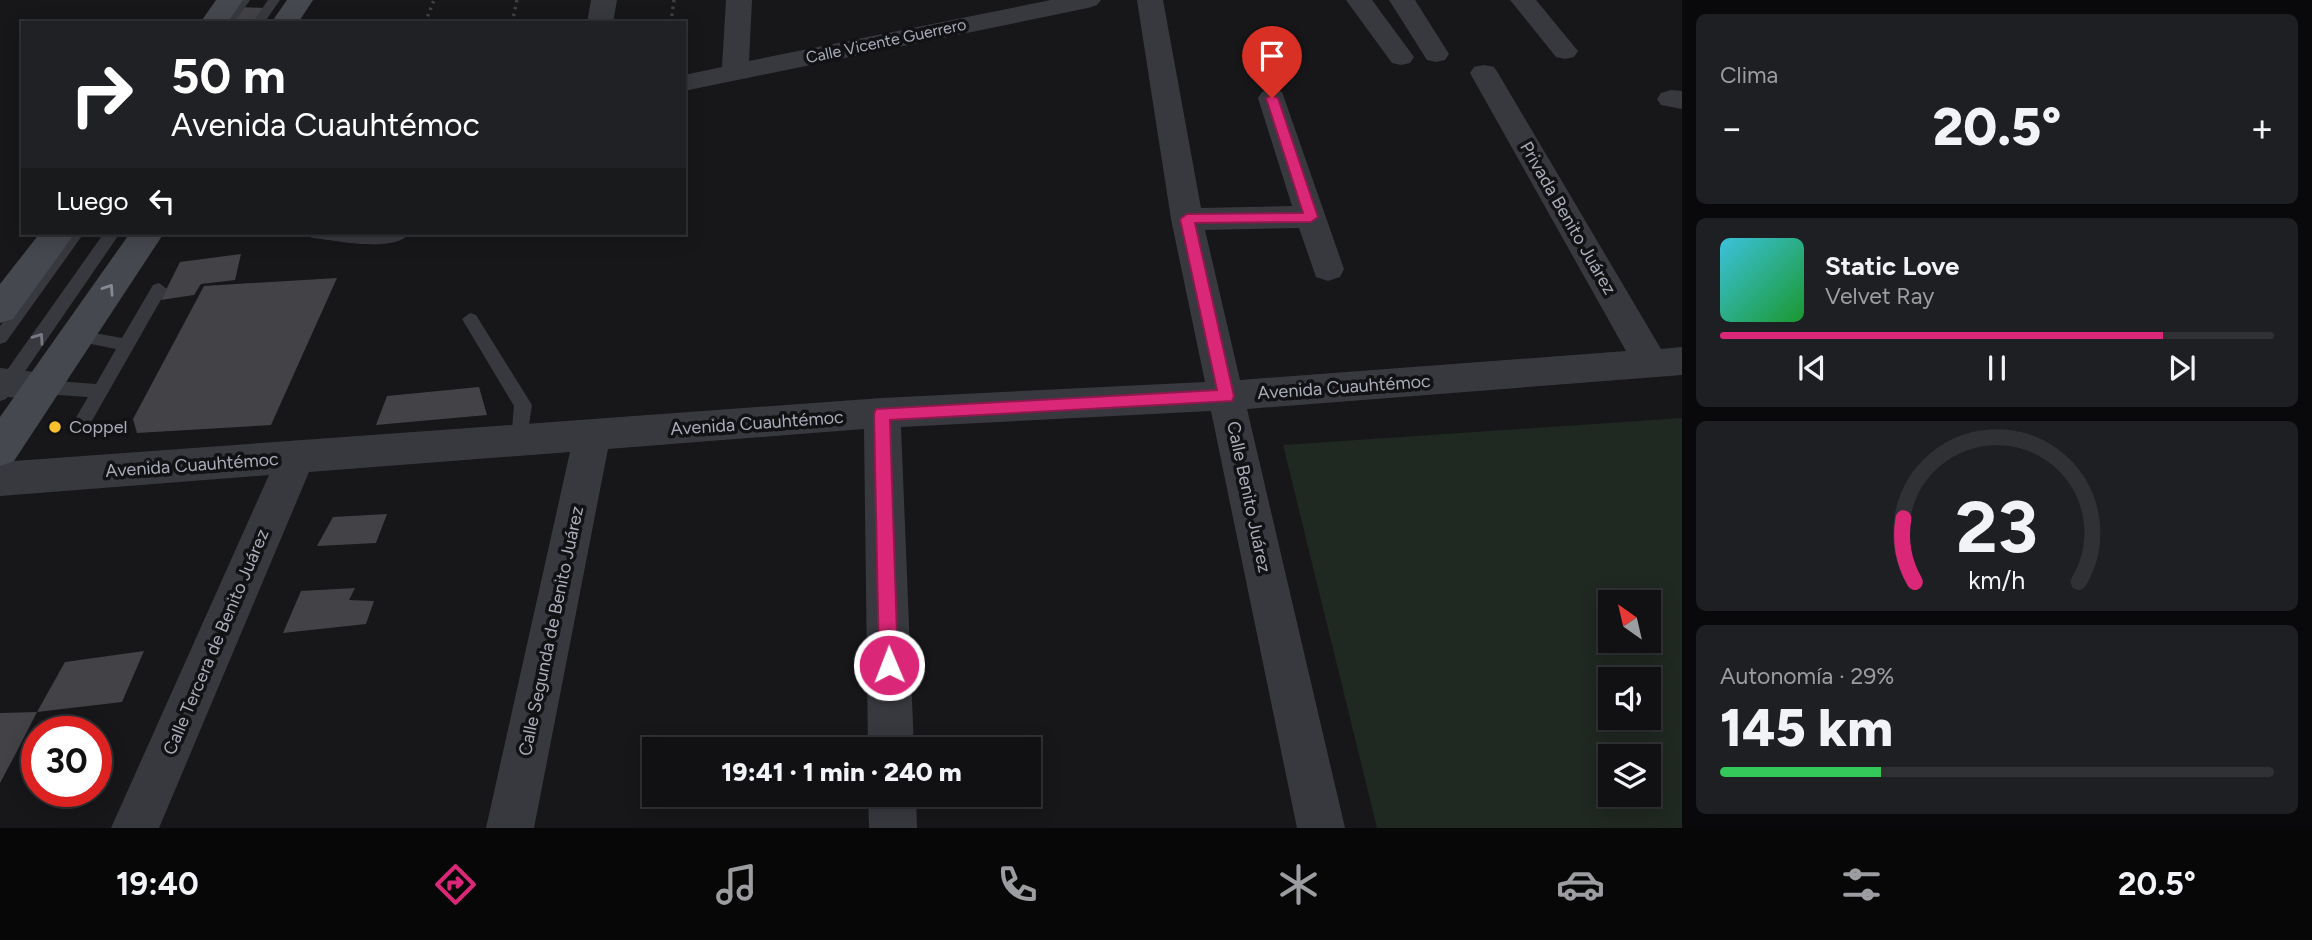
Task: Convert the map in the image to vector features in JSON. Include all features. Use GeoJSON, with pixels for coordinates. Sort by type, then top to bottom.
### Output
{"type":"FeatureCollection","features":[{"type":"Feature","properties":{"kind":"main road"},"geometry":{"type":"LineString","coordinates":[[214,21],[230,0]]}},
{"type":"Feature","properties":{"kind":"main road"},"geometry":{"type":"LineString","coordinates":[[285,21],[300,0]]}},
{"type":"Feature","properties":{"kind":"main road"},"geometry":{"type":"LineString","coordinates":[[0,310],[56,235]]}},
{"type":"Feature","properties":{"kind":"main road"},"geometry":{"type":"LineString","coordinates":[[0,449],[13,386],[77,336],[146,235]]}},
{"type":"Feature","properties":{"kind":"street"},"geometry":{"type":"LineString","coordinates":[[600,21],[604,0]]}},
{"type":"Feature","properties":{"kind":"street"},"geometry":{"type":"LineString","coordinates":[[735,73],[739,0]]}},
{"type":"Feature","properties":{"kind":"street","name":"Calle Vicente Guerrero"},"geometry":{"type":"LineString","coordinates":[[686,83],[1088,0]]}},
{"type":"Feature","properties":{"kind":"street","name":"Calle Benito Juárez"},"geometry":{"type":"LineString","coordinates":[[1150,0],[1187,219],[1321,828]]}},
{"type":"Feature","properties":{"kind":"street"},"geometry":{"type":"LineString","coordinates":[[1359,0],[1401,57]]}},
{"type":"Feature","properties":{"kind":"street"},"geometry":{"type":"LineString","coordinates":[[1402,0],[1436,54]]}},
{"type":"Feature","properties":{"kind":"street"},"geometry":{"type":"LineString","coordinates":[[1523,0],[1565,51]]}},
{"type":"Feature","properties":{"kind":"street","name":"Privada Benito Juárez"},"geometry":{"type":"LineString","coordinates":[[1484,73],[1667,362]]}},
{"type":"Feature","properties":{"kind":"street"},"geometry":{"type":"LineString","coordinates":[[1272,98],[1328,269]]}},
{"type":"Feature","properties":{"kind":"street"},"geometry":{"type":"LineString","coordinates":[[1187,219],[1311,217]]}},
{"type":"Feature","properties":{"kind":"street","name":"Avenida Cuauhtémoc"},"geometry":{"type":"LineString","coordinates":[[0,479],[882,414],[1227,396],[1667,362]]}},
{"type":"Feature","properties":{"kind":"street"},"geometry":{"type":"LineString","coordinates":[[882,414],[891,737]]}},
{"type":"Feature","properties":{"kind":"street","name":"Calle Segunda de Benito Juárez"},"geometry":{"type":"LineString","coordinates":[[510,828],[592,435]]}},
{"type":"Feature","properties":{"kind":"street","name":"Calle Tercera de Benito Juárez"},"geometry":{"type":"LineString","coordinates":[[135,828],[296,457]]}},
{"type":"Feature","properties":{"kind":"street"},"geometry":{"type":"LineString","coordinates":[[892,807],[893,828]]}},
{"type":"Feature","properties":{"kind":"lane"},"geometry":{"type":"LineString","coordinates":[[229,21],[244,0]]}},
{"type":"Feature","properties":{"kind":"lane"},"geometry":{"type":"LineString","coordinates":[[259,21],[274,0]]}},
{"type":"Feature","properties":{"kind":"lane"},"geometry":{"type":"LineString","coordinates":[[0,338],[75,235]]}},
{"type":"Feature","properties":{"kind":"lane"},"geometry":{"type":"LineString","coordinates":[[100,391],[13,386],[111,235]]}},
{"type":"Feature","properties":{"kind":"lane"},"geometry":{"type":"LineString","coordinates":[[368,235],[388,240],[398,235]]}},
{"type":"Feature","properties":{"kind":"lane"},"geometry":{"type":"LineString","coordinates":[[83,421],[159,289]]}},
{"type":"Feature","properties":{"kind":"lane"},"geometry":{"type":"LineString","coordinates":[[470,319],[523,405],[520,440]]}},
{"type":"Feature","properties":{"kind":"lane"},"geometry":{"type":"LineString","coordinates":[[77,336],[127,345]]}},
{"type":"Feature","properties":{"kind":"path"},"geometry":{"type":"LineString","coordinates":[[426,21],[434,0]]}},
{"type":"Feature","properties":{"kind":"path"},"geometry":{"type":"LineString","coordinates":[[512,21],[517,0]]}},
{"type":"Feature","properties":{"kind":"path"},"geometry":{"type":"LineString","coordinates":[[671,21],[674,0]]}},
{"type":"Feature","properties":{"kind":"shaded area"},"geometry":{"type":"Polygon","coordinates":[[[1682,418],[1682,828],[1377,828],[1283,445],[1682,418]]]}},
{"type":"Feature","properties":{"kind":"building"},"geometry":{"type":"Polygon","coordinates":[[[241,7],[265,8],[256,21],[231,21],[241,7]]]}},
{"type":"Feature","properties":{"kind":"building"},"geometry":{"type":"Polygon","coordinates":[[[241,254],[235,280],[201,284],[194,295],[161,300],[180,262],[241,254]]]}},
{"type":"Feature","properties":{"kind":"building"},"geometry":{"type":"Polygon","coordinates":[[[337,278],[271,425],[137,433],[133,419],[204,286],[337,278]]]}},
{"type":"Feature","properties":{"kind":"building"},"geometry":{"type":"Polygon","coordinates":[[[479,387],[487,415],[376,425],[387,396],[479,387]]]}},
{"type":"Feature","properties":{"kind":"building"},"geometry":{"type":"Polygon","coordinates":[[[387,514],[376,543],[317,546],[333,517],[387,514]]]}},
{"type":"Feature","properties":{"kind":"building"},"geometry":{"type":"Polygon","coordinates":[[[355,588],[349,600],[374,601],[366,624],[283,633],[301,591],[355,588]]]}},
{"type":"Feature","properties":{"kind":"building"},"geometry":{"type":"Polygon","coordinates":[[[144,651],[122,702],[37,712],[65,662],[144,651]]]}},
{"type":"Feature","properties":{"kind":"building"},"geometry":{"type":"Polygon","coordinates":[[[37,712],[35,716],[21,716],[21,743],[0,783],[0,713],[37,712]]]}},
{"type":"Feature","properties":{"kind":"place","name":"Coppel"},"geometry":{"type":"Point","coordinates":[55,427]}},
{"type":"Feature","properties":{"kind":"route"},"geometry":{"type":"LineString","coordinates":[[889,665],[882,414],[1227,396],[1187,219],[1311,217],[1272,98]]}}]}
